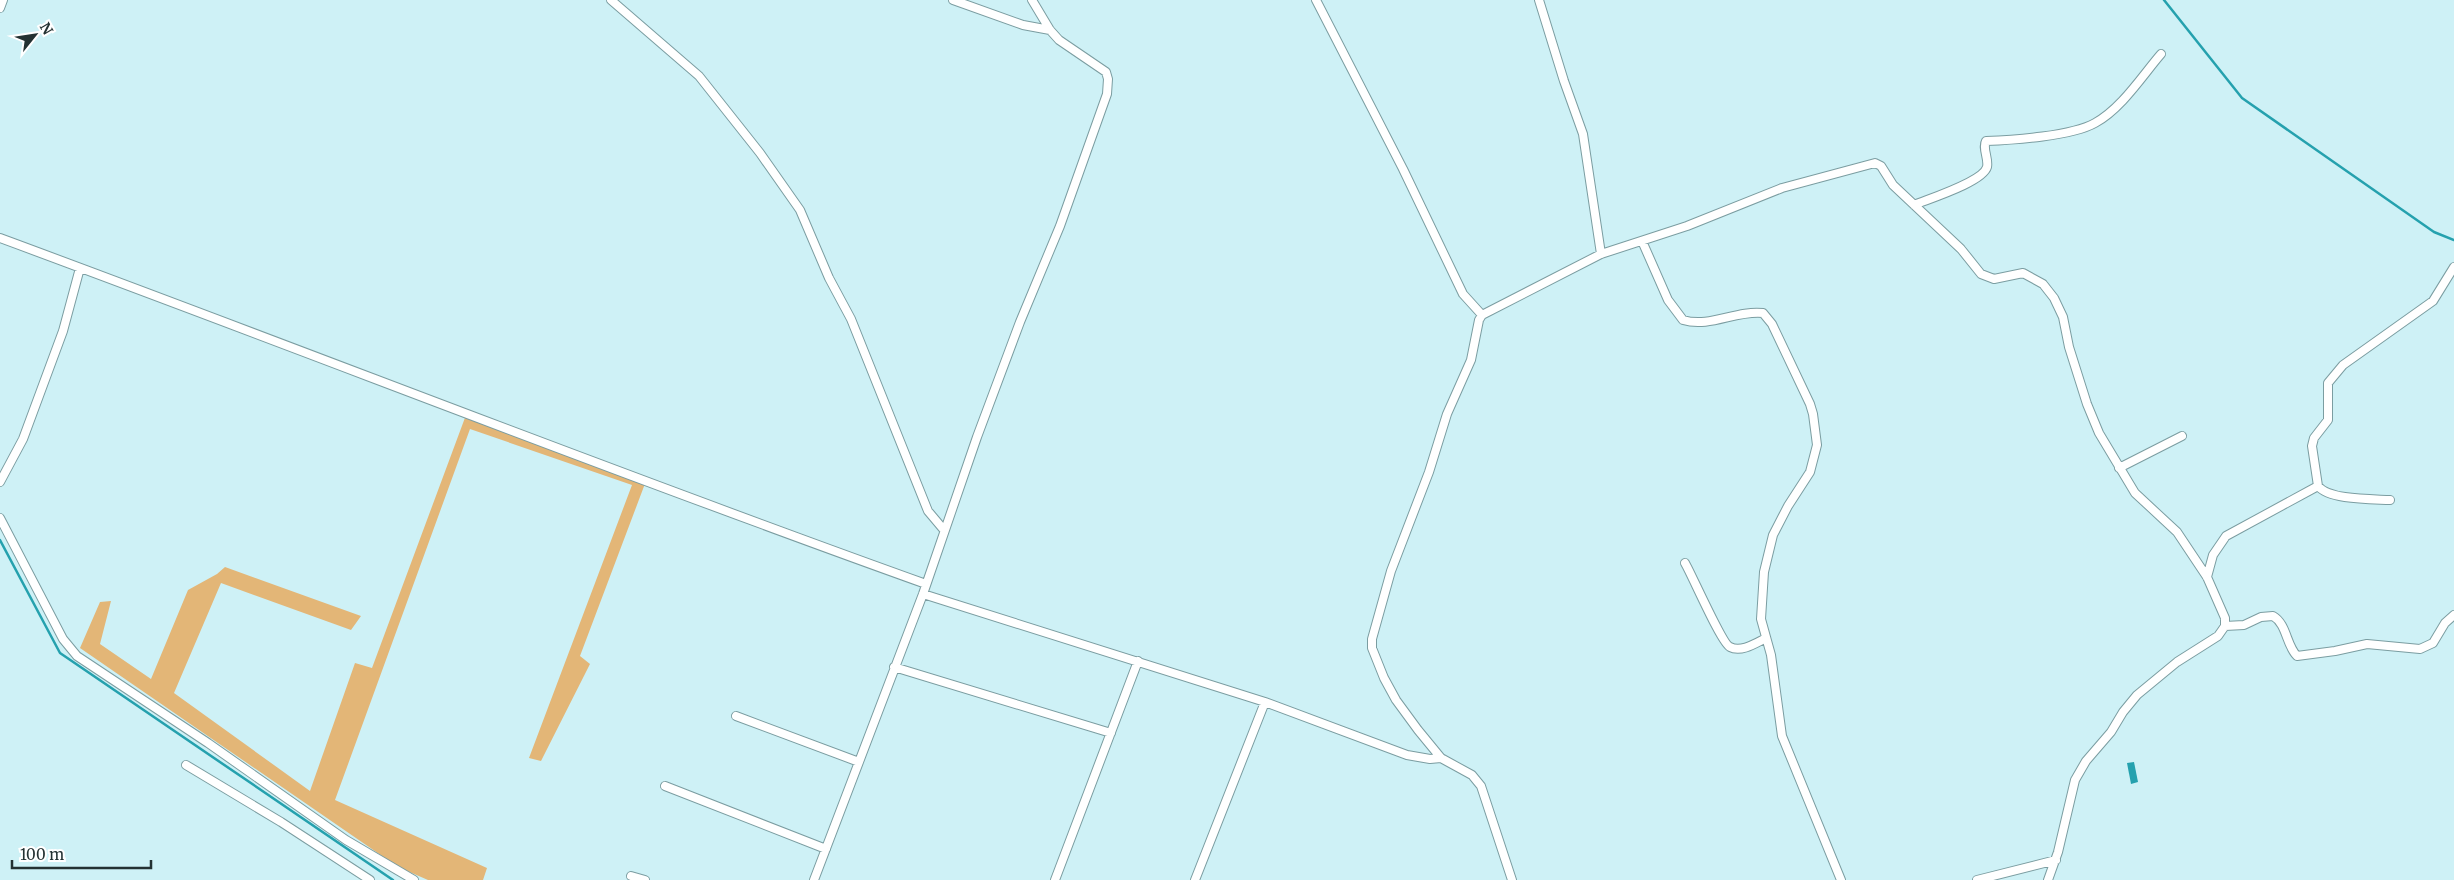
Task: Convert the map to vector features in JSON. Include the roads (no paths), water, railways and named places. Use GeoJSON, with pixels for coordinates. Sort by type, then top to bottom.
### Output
{"type":"FeatureCollection","features":[{"type":"Feature","properties":{"kind":"street"},"geometry":{"type":"LineString","coordinates":[[0,8],[3,0]]}},
{"type":"Feature","properties":{"kind":"street"},"geometry":{"type":"LineString","coordinates":[[611,0],[695,71],[760,153],[800,210],[829,278],[851,319],[928,511],[944,530]]}},
{"type":"Feature","properties":{"kind":"street"},"geometry":{"type":"LineString","coordinates":[[953,0],[1023,25],[1050,30]]}},
{"type":"Feature","properties":{"kind":"street"},"geometry":{"type":"LineString","coordinates":[[814,880],[923,594],[944,530],[1020,322],[1060,226],[1109,87],[1108,79],[1102,68],[1072,49],[1050,30],[1032,0]]}},
{"type":"Feature","properties":{"kind":"street"},"geometry":{"type":"LineString","coordinates":[[1316,0],[1463,294],[1482,315]]}},
{"type":"Feature","properties":{"kind":"street"},"geometry":{"type":"LineString","coordinates":[[1540,0],[1564,81],[1583,134],[1601,254]]}},
{"type":"Feature","properties":{"kind":"street"},"geometry":{"type":"LineString","coordinates":[[1914,205],[1969,183],[1983,173],[1987,166],[1984,145],[1986,141],[2049,134],[2079,129],[2094,124],[2117,105],[2161,54]]}},
{"type":"Feature","properties":{"kind":"street"},"geometry":{"type":"LineString","coordinates":[[1512,880],[1481,786],[1472,775],[1441,758],[1396,700],[1375,657],[1372,638],[1391,571],[1429,472],[1447,414],[1470,360],[1476,326],[1482,315],[1601,254],[1642,241],[1782,188],[1875,162],[1881,166],[1893,185],[1945,233],[1986,277],[1994,279],[2023,273],[2043,284],[2054,298],[2063,317],[2069,347],[2087,404],[2099,433],[2135,493],[2177,532],[2207,577],[2223,614],[2225,626]]}},
{"type":"Feature","properties":{"kind":"street"},"geometry":{"type":"LineString","coordinates":[[0,238],[290,345],[437,404],[643,479],[734,516],[926,584]]}},
{"type":"Feature","properties":{"kind":"street"},"geometry":{"type":"LineString","coordinates":[[1642,241],[1668,300],[1684,320],[1697,322],[1717,320],[1753,313],[1763,313],[1768,318],[1789,357],[1813,414],[1817,445],[1814,459],[1773,535],[1764,572],[1760,619],[1773,669],[1782,736],[1841,880]]}},
{"type":"Feature","properties":{"kind":"street"},"geometry":{"type":"LineString","coordinates":[[2390,500],[2335,495],[2325,492],[2318,486],[2312,446],[2314,438],[2328,420],[2328,383],[2343,365],[2433,301],[2454,267]]}},
{"type":"Feature","properties":{"kind":"street"},"geometry":{"type":"LineString","coordinates":[[0,482],[23,439],[63,331],[80,268]]}},
{"type":"Feature","properties":{"kind":"street"},"geometry":{"type":"LineString","coordinates":[[2119,468],[2182,436]]}},
{"type":"Feature","properties":{"kind":"street"},"geometry":{"type":"LineString","coordinates":[[2207,577],[2213,555],[2226,536],[2318,486]]}},
{"type":"Feature","properties":{"kind":"street"},"geometry":{"type":"LineString","coordinates":[[0,518],[63,639],[76,656],[208,743],[346,840],[414,880]]}},
{"type":"Feature","properties":{"kind":"street"},"geometry":{"type":"LineString","coordinates":[[1685,562],[1707,604],[1721,639],[1728,647],[1738,649],[1766,638]]}},
{"type":"Feature","properties":{"kind":"street"},"geometry":{"type":"LineString","coordinates":[[923,594],[1265,702],[1407,755],[1430,760],[1441,758]]}},
{"type":"Feature","properties":{"kind":"street"},"geometry":{"type":"LineString","coordinates":[[2048,880],[2056,860],[2072,790],[2086,761],[2111,732],[2123,712],[2137,695],[2177,662],[2211,641],[2225,626],[2244,625],[2261,617],[2274,616],[2283,628],[2289,645],[2297,656],[2367,644],[2420,649],[2434,643],[2445,623],[2454,615]]}},
{"type":"Feature","properties":{"kind":"street"},"geometry":{"type":"LineString","coordinates":[[1055,880],[1138,661]]}},
{"type":"Feature","properties":{"kind":"street"},"geometry":{"type":"LineString","coordinates":[[894,667],[1111,733]]}},
{"type":"Feature","properties":{"kind":"street"},"geometry":{"type":"LineString","coordinates":[[1195,880],[1265,702]]}},
{"type":"Feature","properties":{"kind":"street"},"geometry":{"type":"LineString","coordinates":[[736,716],[859,762]]}},
{"type":"Feature","properties":{"kind":"street"},"geometry":{"type":"LineString","coordinates":[[186,765],[281,822],[370,880]]}},
{"type":"Feature","properties":{"kind":"street"},"geometry":{"type":"LineString","coordinates":[[665,786],[826,849]]}},
{"type":"Feature","properties":{"kind":"street"},"geometry":{"type":"LineString","coordinates":[[1977,880],[2002,877],[2056,860]]}},
{"type":"Feature","properties":{"kind":"street"},"geometry":{"type":"LineString","coordinates":[[631,876],[645,880]]}},
{"type":"Feature","properties":{"kind":"water"},"geometry":{"type":"Polygon","coordinates":[[[2134,762],[2138,782],[2131,784],[2127,763],[2134,762]]]}},
{"type":"Feature","properties":{"kind":"waterway"},"geometry":{"type":"LineString","coordinates":[[2164,0],[2242,98],[2434,232],[2454,240]]}},
{"type":"Feature","properties":{"kind":"waterway"},"geometry":{"type":"LineString","coordinates":[[0,540],[60,653],[393,880]]}}]}
